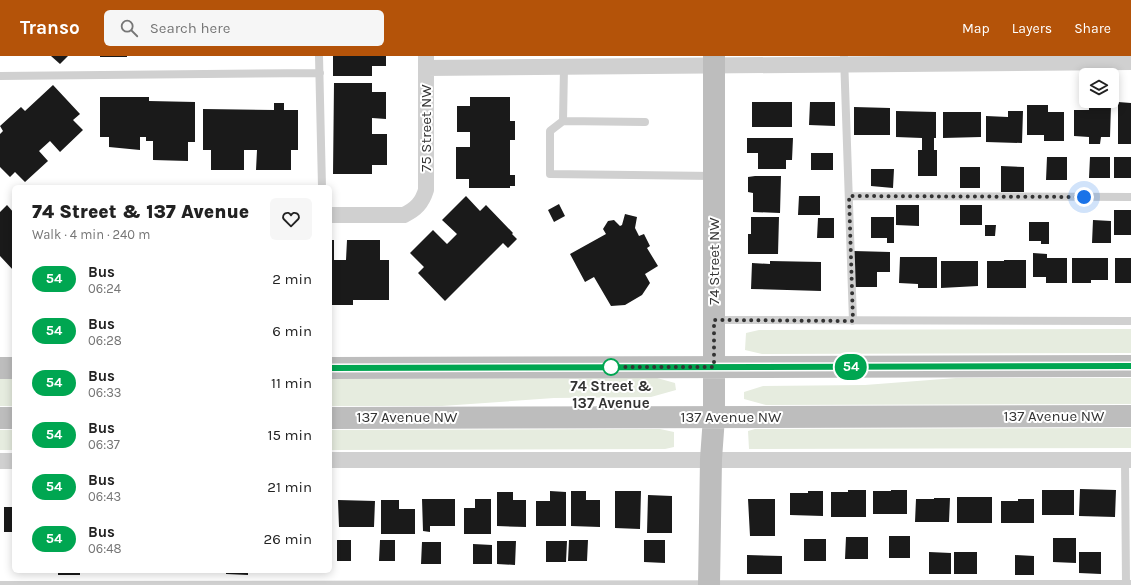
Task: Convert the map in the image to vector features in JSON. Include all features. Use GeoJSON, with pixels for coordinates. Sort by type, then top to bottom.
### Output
{"type":"FeatureCollection","features":[{"type":"Feature","properties":{"kind":"main road","name":"74 Street NW"},"geometry":{"type":"LineString","coordinates":[[709,584],[711,459],[714,417],[714,60]]}},
{"type":"Feature","properties":{"kind":"main road"},"geometry":{"type":"LineString","coordinates":[[332,368],[1131,366]]}},
{"type":"Feature","properties":{"kind":"main road"},"geometry":{"type":"LineString","coordinates":[[0,368],[12,368]]}},
{"type":"Feature","properties":{"kind":"main road","name":"137 Avenue NW"},"geometry":{"type":"LineString","coordinates":[[332,418],[1131,416]]}},
{"type":"Feature","properties":{"kind":"main road"},"geometry":{"type":"LineString","coordinates":[[0,418],[12,418]]}},
{"type":"Feature","properties":{"kind":"street"},"geometry":{"type":"LineString","coordinates":[[426,62],[564,67],[714,60],[991,59],[1131,62]]}},
{"type":"Feature","properties":{"kind":"street","name":"75 Street NW"},"geometry":{"type":"LineString","coordinates":[[332,215],[404,215],[414,210],[423,200],[426,190],[426,62]]}},
{"type":"Feature","properties":{"kind":"street"},"geometry":{"type":"LineString","coordinates":[[332,460],[1128,460]]}},
{"type":"Feature","properties":{"kind":"street"},"geometry":{"type":"LineString","coordinates":[[0,461],[12,461]]}},
{"type":"Feature","properties":{"kind":"lane"},"geometry":{"type":"LineString","coordinates":[[319,56],[322,185]]}},
{"type":"Feature","properties":{"kind":"lane"},"geometry":{"type":"LineString","coordinates":[[844,60],[853,321]]}},
{"type":"Feature","properties":{"kind":"lane"},"geometry":{"type":"LineString","coordinates":[[563,121],[564,67]]}},
{"type":"Feature","properties":{"kind":"lane"},"geometry":{"type":"LineString","coordinates":[[0,76],[320,73]]}},
{"type":"Feature","properties":{"kind":"lane"},"geometry":{"type":"LineString","coordinates":[[645,122],[563,121],[550,131],[550,174],[714,176]]}},
{"type":"Feature","properties":{"kind":"lane"},"geometry":{"type":"LineString","coordinates":[[849,196],[1131,197]]}},
{"type":"Feature","properties":{"kind":"lane"},"geometry":{"type":"LineString","coordinates":[[714,320],[1131,321]]}},
{"type":"Feature","properties":{"kind":"lane"},"geometry":{"type":"LineString","coordinates":[[0,585],[1127,584],[1128,460]]}},
{"type":"Feature","properties":{"kind":"shaded area"},"geometry":{"type":"Polygon","coordinates":[[[1131,329],[1131,353],[762,354],[745,350],[746,333],[759,330],[1131,329]]]}},
{"type":"Feature","properties":{"kind":"shaded area"},"geometry":{"type":"Polygon","coordinates":[[[657,378],[675,383],[676,390],[651,397],[554,398],[442,406],[332,406],[332,379],[657,378]]]}},
{"type":"Feature","properties":{"kind":"shaded area"},"geometry":{"type":"Polygon","coordinates":[[[956,378],[1131,378],[1131,404],[766,405],[744,399],[744,392],[763,386],[865,385],[956,378]]]}},
{"type":"Feature","properties":{"kind":"shaded area"},"geometry":{"type":"Polygon","coordinates":[[[0,379],[12,379],[12,406],[0,406],[0,379]]]}},
{"type":"Feature","properties":{"kind":"shaded area"},"geometry":{"type":"Polygon","coordinates":[[[1131,428],[1131,448],[749,449],[748,431],[755,429],[1131,428]]]}},
{"type":"Feature","properties":{"kind":"shaded area"},"geometry":{"type":"Polygon","coordinates":[[[660,429],[674,432],[674,447],[665,449],[332,450],[332,430],[660,429]]]}},
{"type":"Feature","properties":{"kind":"shaded area"},"geometry":{"type":"Polygon","coordinates":[[[0,430],[12,430],[12,450],[0,450],[0,430]]]}},
{"type":"Feature","properties":{"kind":"building"},"geometry":{"type":"Polygon","coordinates":[[[51,56],[68,56],[60,64],[51,56]]]}},
{"type":"Feature","properties":{"kind":"building"},"geometry":{"type":"Polygon","coordinates":[[[127,56],[127,57],[100,57],[127,56]]]}},
{"type":"Feature","properties":{"kind":"building"},"geometry":{"type":"Polygon","coordinates":[[[333,56],[386,56],[386,66],[372,66],[372,76],[333,76],[333,56]]]}},
{"type":"Feature","properties":{"kind":"building"},"geometry":{"type":"Polygon","coordinates":[[[334,83],[372,83],[372,92],[386,92],[386,119],[372,118],[372,134],[387,134],[387,165],[372,165],[372,174],[333,174],[334,83]]]}},
{"type":"Feature","properties":{"kind":"building"},"geometry":{"type":"Polygon","coordinates":[[[53,85],[80,114],[73,120],[83,130],[60,152],[50,141],[39,151],[48,161],[25,182],[15,172],[10,177],[0,167],[0,134],[3,131],[0,126],[21,107],[25,111],[53,85]]]}},
{"type":"Feature","properties":{"kind":"building"},"geometry":{"type":"Polygon","coordinates":[[[100,97],[149,97],[149,101],[195,102],[195,142],[188,142],[188,161],[153,160],[153,141],[146,141],[146,137],[140,137],[140,150],[109,147],[109,137],[100,137],[100,97]]]}},
{"type":"Feature","properties":{"kind":"building"},"geometry":{"type":"Polygon","coordinates":[[[470,97],[510,97],[510,121],[515,121],[515,140],[510,140],[510,175],[515,175],[515,186],[510,186],[510,188],[469,188],[469,179],[456,179],[456,147],[470,147],[470,132],[457,132],[457,106],[470,106],[470,97]]]}},
{"type":"Feature","properties":{"kind":"building"},"geometry":{"type":"Polygon","coordinates":[[[752,102],[792,102],[792,127],[752,127],[752,102]]]}},
{"type":"Feature","properties":{"kind":"building"},"geometry":{"type":"Polygon","coordinates":[[[810,102],[835,102],[835,126],[809,125],[810,102]]]}},
{"type":"Feature","properties":{"kind":"building"},"geometry":{"type":"Polygon","coordinates":[[[1119,102],[1131,103],[1131,144],[1118,144],[1119,102]]]}},
{"type":"Feature","properties":{"kind":"building"},"geometry":{"type":"Polygon","coordinates":[[[274,103],[284,103],[284,110],[298,110],[298,150],[291,150],[291,170],[256,170],[257,150],[244,150],[244,170],[211,170],[211,150],[203,150],[203,109],[274,110],[274,103]]]}},
{"type":"Feature","properties":{"kind":"building"},"geometry":{"type":"Polygon","coordinates":[[[1027,105],[1048,105],[1048,112],[1064,112],[1064,141],[1044,141],[1044,135],[1027,135],[1027,105]]]}},
{"type":"Feature","properties":{"kind":"building"},"geometry":{"type":"Polygon","coordinates":[[[854,107],[890,108],[890,135],[854,135],[854,107]]]}},
{"type":"Feature","properties":{"kind":"building"},"geometry":{"type":"Polygon","coordinates":[[[1089,108],[1111,108],[1110,137],[1101,137],[1100,144],[1089,144],[1089,137],[1074,136],[1074,110],[1089,110],[1089,108]]]}},
{"type":"Feature","properties":{"kind":"building"},"geometry":{"type":"Polygon","coordinates":[[[896,111],[936,112],[936,138],[934,138],[934,150],[937,150],[937,176],[918,176],[918,150],[922,150],[922,138],[896,137],[896,111]]]}},
{"type":"Feature","properties":{"kind":"building"},"geometry":{"type":"Polygon","coordinates":[[[1008,111],[1023,111],[1022,143],[986,142],[986,116],[1008,117],[1008,111]]]}},
{"type":"Feature","properties":{"kind":"building"},"geometry":{"type":"Polygon","coordinates":[[[943,112],[981,112],[981,137],[943,138],[943,112]]]}},
{"type":"Feature","properties":{"kind":"building"},"geometry":{"type":"Polygon","coordinates":[[[747,138],[793,138],[792,160],[786,160],[786,169],[758,169],[758,153],[747,153],[747,138]]]}},
{"type":"Feature","properties":{"kind":"building"},"geometry":{"type":"Polygon","coordinates":[[[811,153],[833,153],[833,170],[811,170],[811,153]]]}},
{"type":"Feature","properties":{"kind":"building"},"geometry":{"type":"Polygon","coordinates":[[[1047,157],[1067,157],[1067,180],[1046,180],[1047,157]]]}},
{"type":"Feature","properties":{"kind":"building"},"geometry":{"type":"Polygon","coordinates":[[[1090,157],[1110,157],[1110,178],[1089,178],[1090,157]]]}},
{"type":"Feature","properties":{"kind":"building"},"geometry":{"type":"Polygon","coordinates":[[[1114,157],[1131,157],[1131,178],[1114,178],[1114,157]]]}},
{"type":"Feature","properties":{"kind":"building"},"geometry":{"type":"Polygon","coordinates":[[[1001,166],[1024,167],[1024,192],[1001,192],[1001,166]]]}},
{"type":"Feature","properties":{"kind":"building"},"geometry":{"type":"Polygon","coordinates":[[[960,167],[980,167],[980,188],[960,188],[960,167]]]}},
{"type":"Feature","properties":{"kind":"building"},"geometry":{"type":"Polygon","coordinates":[[[871,169],[894,169],[893,188],[871,186],[871,169]]]}},
{"type":"Feature","properties":{"kind":"building"},"geometry":{"type":"Polygon","coordinates":[[[781,176],[780,213],[753,212],[753,193],[748,192],[748,177],[781,176]]]}},
{"type":"Feature","properties":{"kind":"building"},"geometry":{"type":"Polygon","coordinates":[[[466,196],[480,211],[486,205],[517,239],[508,248],[503,243],[445,301],[418,273],[424,267],[410,253],[433,230],[447,244],[457,234],[442,220],[466,196]]]}},
{"type":"Feature","properties":{"kind":"building"},"geometry":{"type":"Polygon","coordinates":[[[799,196],[820,196],[820,215],[798,215],[799,196]]]}},
{"type":"Feature","properties":{"kind":"building"},"geometry":{"type":"Polygon","coordinates":[[[559,204],[565,216],[554,222],[548,210],[559,204]]]}},
{"type":"Feature","properties":{"kind":"building"},"geometry":{"type":"Polygon","coordinates":[[[7,205],[12,211],[12,269],[0,256],[0,212],[7,205]]]}},
{"type":"Feature","properties":{"kind":"building"},"geometry":{"type":"Polygon","coordinates":[[[896,205],[919,205],[919,226],[896,225],[896,205]]]}},
{"type":"Feature","properties":{"kind":"building"},"geometry":{"type":"Polygon","coordinates":[[[960,205],[982,205],[982,225],[960,225],[960,205]]]}},
{"type":"Feature","properties":{"kind":"building"},"geometry":{"type":"Polygon","coordinates":[[[1114,210],[1131,210],[1131,235],[1114,235],[1114,210]]]}},
{"type":"Feature","properties":{"kind":"building"},"geometry":{"type":"Polygon","coordinates":[[[625,214],[637,217],[635,228],[639,236],[644,234],[650,246],[647,248],[658,266],[645,274],[650,283],[642,295],[625,305],[611,306],[594,277],[585,282],[570,254],[606,234],[603,229],[608,221],[614,220],[620,226],[622,225],[625,214]]]}},
{"type":"Feature","properties":{"kind":"building"},"geometry":{"type":"Polygon","coordinates":[[[751,217],[779,217],[778,254],[748,254],[748,234],[751,234],[751,217]]]}},
{"type":"Feature","properties":{"kind":"building"},"geometry":{"type":"Polygon","coordinates":[[[871,217],[894,217],[894,243],[887,243],[887,238],[871,238],[871,217]]]}},
{"type":"Feature","properties":{"kind":"building"},"geometry":{"type":"Polygon","coordinates":[[[818,218],[834,218],[834,238],[817,238],[818,218]]]}},
{"type":"Feature","properties":{"kind":"building"},"geometry":{"type":"Polygon","coordinates":[[[1093,220],[1111,221],[1111,243],[1092,243],[1093,220]]]}},
{"type":"Feature","properties":{"kind":"building"},"geometry":{"type":"Polygon","coordinates":[[[1029,222],[1049,222],[1049,244],[1041,244],[1041,241],[1029,241],[1029,222]]]}},
{"type":"Feature","properties":{"kind":"building"},"geometry":{"type":"Polygon","coordinates":[[[985,225],[996,225],[995,236],[985,236],[985,225]]]}},
{"type":"Feature","properties":{"kind":"building"},"geometry":{"type":"Polygon","coordinates":[[[332,240],[334,240],[334,260],[346,260],[347,240],[380,240],[380,260],[389,260],[389,300],[353,300],[353,305],[332,305],[332,240]]]}},
{"type":"Feature","properties":{"kind":"building"},"geometry":{"type":"Polygon","coordinates":[[[854,251],[890,252],[890,272],[877,272],[877,287],[853,287],[854,251]]]}},
{"type":"Feature","properties":{"kind":"building"},"geometry":{"type":"Polygon","coordinates":[[[1033,253],[1047,254],[1047,258],[1067,258],[1067,283],[1046,283],[1046,277],[1033,277],[1033,253]]]}},
{"type":"Feature","properties":{"kind":"building"},"geometry":{"type":"Polygon","coordinates":[[[900,257],[937,257],[937,288],[918,288],[918,284],[899,283],[900,257]]]}},
{"type":"Feature","properties":{"kind":"building"},"geometry":{"type":"Polygon","coordinates":[[[1072,258],[1108,258],[1108,280],[1091,280],[1091,283],[1072,283],[1072,258]]]}},
{"type":"Feature","properties":{"kind":"building"},"geometry":{"type":"Polygon","coordinates":[[[1115,258],[1131,258],[1131,283],[1115,283],[1115,258]]]}},
{"type":"Feature","properties":{"kind":"building"},"geometry":{"type":"Polygon","coordinates":[[[1026,260],[1026,288],[987,288],[987,261],[1026,260]]]}},
{"type":"Feature","properties":{"kind":"building"},"geometry":{"type":"Polygon","coordinates":[[[770,261],[821,262],[821,291],[751,289],[752,263],[770,264],[770,261]]]}},
{"type":"Feature","properties":{"kind":"building"},"geometry":{"type":"Polygon","coordinates":[[[941,261],[978,261],[978,286],[941,288],[941,261]]]}},
{"type":"Feature","properties":{"kind":"building"},"geometry":{"type":"Polygon","coordinates":[[[1080,489],[1116,490],[1115,517],[1079,516],[1080,489]]]}},
{"type":"Feature","properties":{"kind":"building"},"geometry":{"type":"Polygon","coordinates":[[[848,490],[866,490],[866,517],[831,517],[831,492],[848,492],[848,490]]]}},
{"type":"Feature","properties":{"kind":"building"},"geometry":{"type":"Polygon","coordinates":[[[907,490],[907,514],[873,514],[873,491],[907,490]]]}},
{"type":"Feature","properties":{"kind":"building"},"geometry":{"type":"Polygon","coordinates":[[[1042,490],[1074,490],[1074,515],[1042,515],[1042,490]]]}},
{"type":"Feature","properties":{"kind":"building"},"geometry":{"type":"Polygon","coordinates":[[[550,491],[566,492],[566,526],[536,526],[536,501],[550,501],[550,491]]]}},
{"type":"Feature","properties":{"kind":"building"},"geometry":{"type":"Polygon","coordinates":[[[571,491],[586,491],[586,500],[600,500],[600,527],[571,526],[571,491]]]}},
{"type":"Feature","properties":{"kind":"building"},"geometry":{"type":"Polygon","coordinates":[[[615,491],[641,491],[640,529],[615,528],[615,491]]]}},
{"type":"Feature","properties":{"kind":"building"},"geometry":{"type":"Polygon","coordinates":[[[808,491],[823,491],[823,516],[790,515],[790,493],[808,493],[808,491]]]}},
{"type":"Feature","properties":{"kind":"building"},"geometry":{"type":"Polygon","coordinates":[[[497,492],[513,492],[513,500],[526,500],[526,527],[497,526],[497,492]]]}},
{"type":"Feature","properties":{"kind":"building"},"geometry":{"type":"Polygon","coordinates":[[[648,495],[672,496],[672,533],[647,533],[648,495]]]}},
{"type":"Feature","properties":{"kind":"building"},"geometry":{"type":"Polygon","coordinates":[[[957,497],[992,497],[992,523],[957,523],[957,497]]]}},
{"type":"Feature","properties":{"kind":"building"},"geometry":{"type":"Polygon","coordinates":[[[950,498],[949,522],[915,522],[916,499],[950,498]]]}},
{"type":"Feature","properties":{"kind":"building"},"geometry":{"type":"Polygon","coordinates":[[[422,499],[455,499],[455,526],[430,526],[430,532],[423,531],[422,499]]]}},
{"type":"Feature","properties":{"kind":"building"},"geometry":{"type":"Polygon","coordinates":[[[475,499],[491,499],[491,534],[464,534],[464,508],[475,508],[475,499]]]}},
{"type":"Feature","properties":{"kind":"building"},"geometry":{"type":"Polygon","coordinates":[[[748,499],[775,499],[775,536],[750,536],[748,499]]]}},
{"type":"Feature","properties":{"kind":"building"},"geometry":{"type":"Polygon","coordinates":[[[1018,499],[1034,499],[1034,523],[1001,523],[1001,501],[1018,501],[1018,499]]]}},
{"type":"Feature","properties":{"kind":"building"},"geometry":{"type":"Polygon","coordinates":[[[338,500],[375,501],[374,527],[339,527],[338,500]]]}},
{"type":"Feature","properties":{"kind":"building"},"geometry":{"type":"Polygon","coordinates":[[[381,500],[399,500],[399,509],[415,509],[415,534],[381,534],[381,500]]]}},
{"type":"Feature","properties":{"kind":"building"},"geometry":{"type":"Polygon","coordinates":[[[4,507],[12,507],[12,532],[4,532],[4,507]]]}},
{"type":"Feature","properties":{"kind":"building"},"geometry":{"type":"Polygon","coordinates":[[[889,536],[910,536],[910,558],[889,558],[889,536]]]}},
{"type":"Feature","properties":{"kind":"building"},"geometry":{"type":"Polygon","coordinates":[[[846,537],[868,537],[868,559],[845,559],[846,537]]]}},
{"type":"Feature","properties":{"kind":"building"},"geometry":{"type":"Polygon","coordinates":[[[1053,538],[1076,538],[1076,563],[1053,562],[1053,538]]]}},
{"type":"Feature","properties":{"kind":"building"},"geometry":{"type":"Polygon","coordinates":[[[804,539],[826,539],[826,561],[804,561],[804,539]]]}},
{"type":"Feature","properties":{"kind":"building"},"geometry":{"type":"Polygon","coordinates":[[[337,540],[351,540],[351,561],[337,561],[337,540]]]}},
{"type":"Feature","properties":{"kind":"building"},"geometry":{"type":"Polygon","coordinates":[[[380,540],[395,540],[395,561],[379,561],[380,540]]]}},
{"type":"Feature","properties":{"kind":"building"},"geometry":{"type":"Polygon","coordinates":[[[569,540],[588,540],[587,561],[568,561],[569,540]]]}},
{"type":"Feature","properties":{"kind":"building"},"geometry":{"type":"Polygon","coordinates":[[[644,540],[665,540],[665,563],[644,562],[644,540]]]}},
{"type":"Feature","properties":{"kind":"building"},"geometry":{"type":"Polygon","coordinates":[[[497,541],[516,541],[515,565],[497,564],[497,541]]]}},
{"type":"Feature","properties":{"kind":"building"},"geometry":{"type":"Polygon","coordinates":[[[546,541],[567,541],[566,562],[546,562],[546,541]]]}},
{"type":"Feature","properties":{"kind":"building"},"geometry":{"type":"Polygon","coordinates":[[[422,542],[441,542],[441,564],[421,564],[422,542]]]}},
{"type":"Feature","properties":{"kind":"building"},"geometry":{"type":"Polygon","coordinates":[[[473,544],[492,545],[492,564],[473,564],[473,544]]]}},
{"type":"Feature","properties":{"kind":"building"},"geometry":{"type":"Polygon","coordinates":[[[929,552],[951,553],[951,574],[929,574],[929,552]]]}},
{"type":"Feature","properties":{"kind":"building"},"geometry":{"type":"Polygon","coordinates":[[[954,552],[977,552],[977,574],[954,574],[954,552]]]}},
{"type":"Feature","properties":{"kind":"building"},"geometry":{"type":"Polygon","coordinates":[[[1079,552],[1101,552],[1101,574],[1079,573],[1079,552]]]}},
{"type":"Feature","properties":{"kind":"building"},"geometry":{"type":"Polygon","coordinates":[[[747,555],[782,556],[782,574],[747,574],[747,555]]]}},
{"type":"Feature","properties":{"kind":"building"},"geometry":{"type":"Polygon","coordinates":[[[1015,555],[1034,556],[1034,575],[1015,575],[1015,555]]]}},
{"type":"Feature","properties":{"kind":"building"},"geometry":{"type":"Polygon","coordinates":[[[58,573],[80,573],[80,575],[58,575],[58,573]]]}},
{"type":"Feature","properties":{"kind":"building"},"geometry":{"type":"Polygon","coordinates":[[[248,573],[248,575],[226,574],[248,573]]]}},
{"type":"Feature","properties":{"kind":"bus line","name":"54"},"geometry":{"type":"LineString","coordinates":[[332,368],[1131,366]]}},
{"type":"Feature","properties":{"kind":"place","name":"74 Street & 137 Avenue"},"geometry":{"type":"Point","coordinates":[611,367]}},
{"type":"Feature","properties":{"kind":"route"},"geometry":{"type":"LineString","coordinates":[[611,367],[714,367],[714,320],[853,321],[849,196],[1084,197]]}}]}
